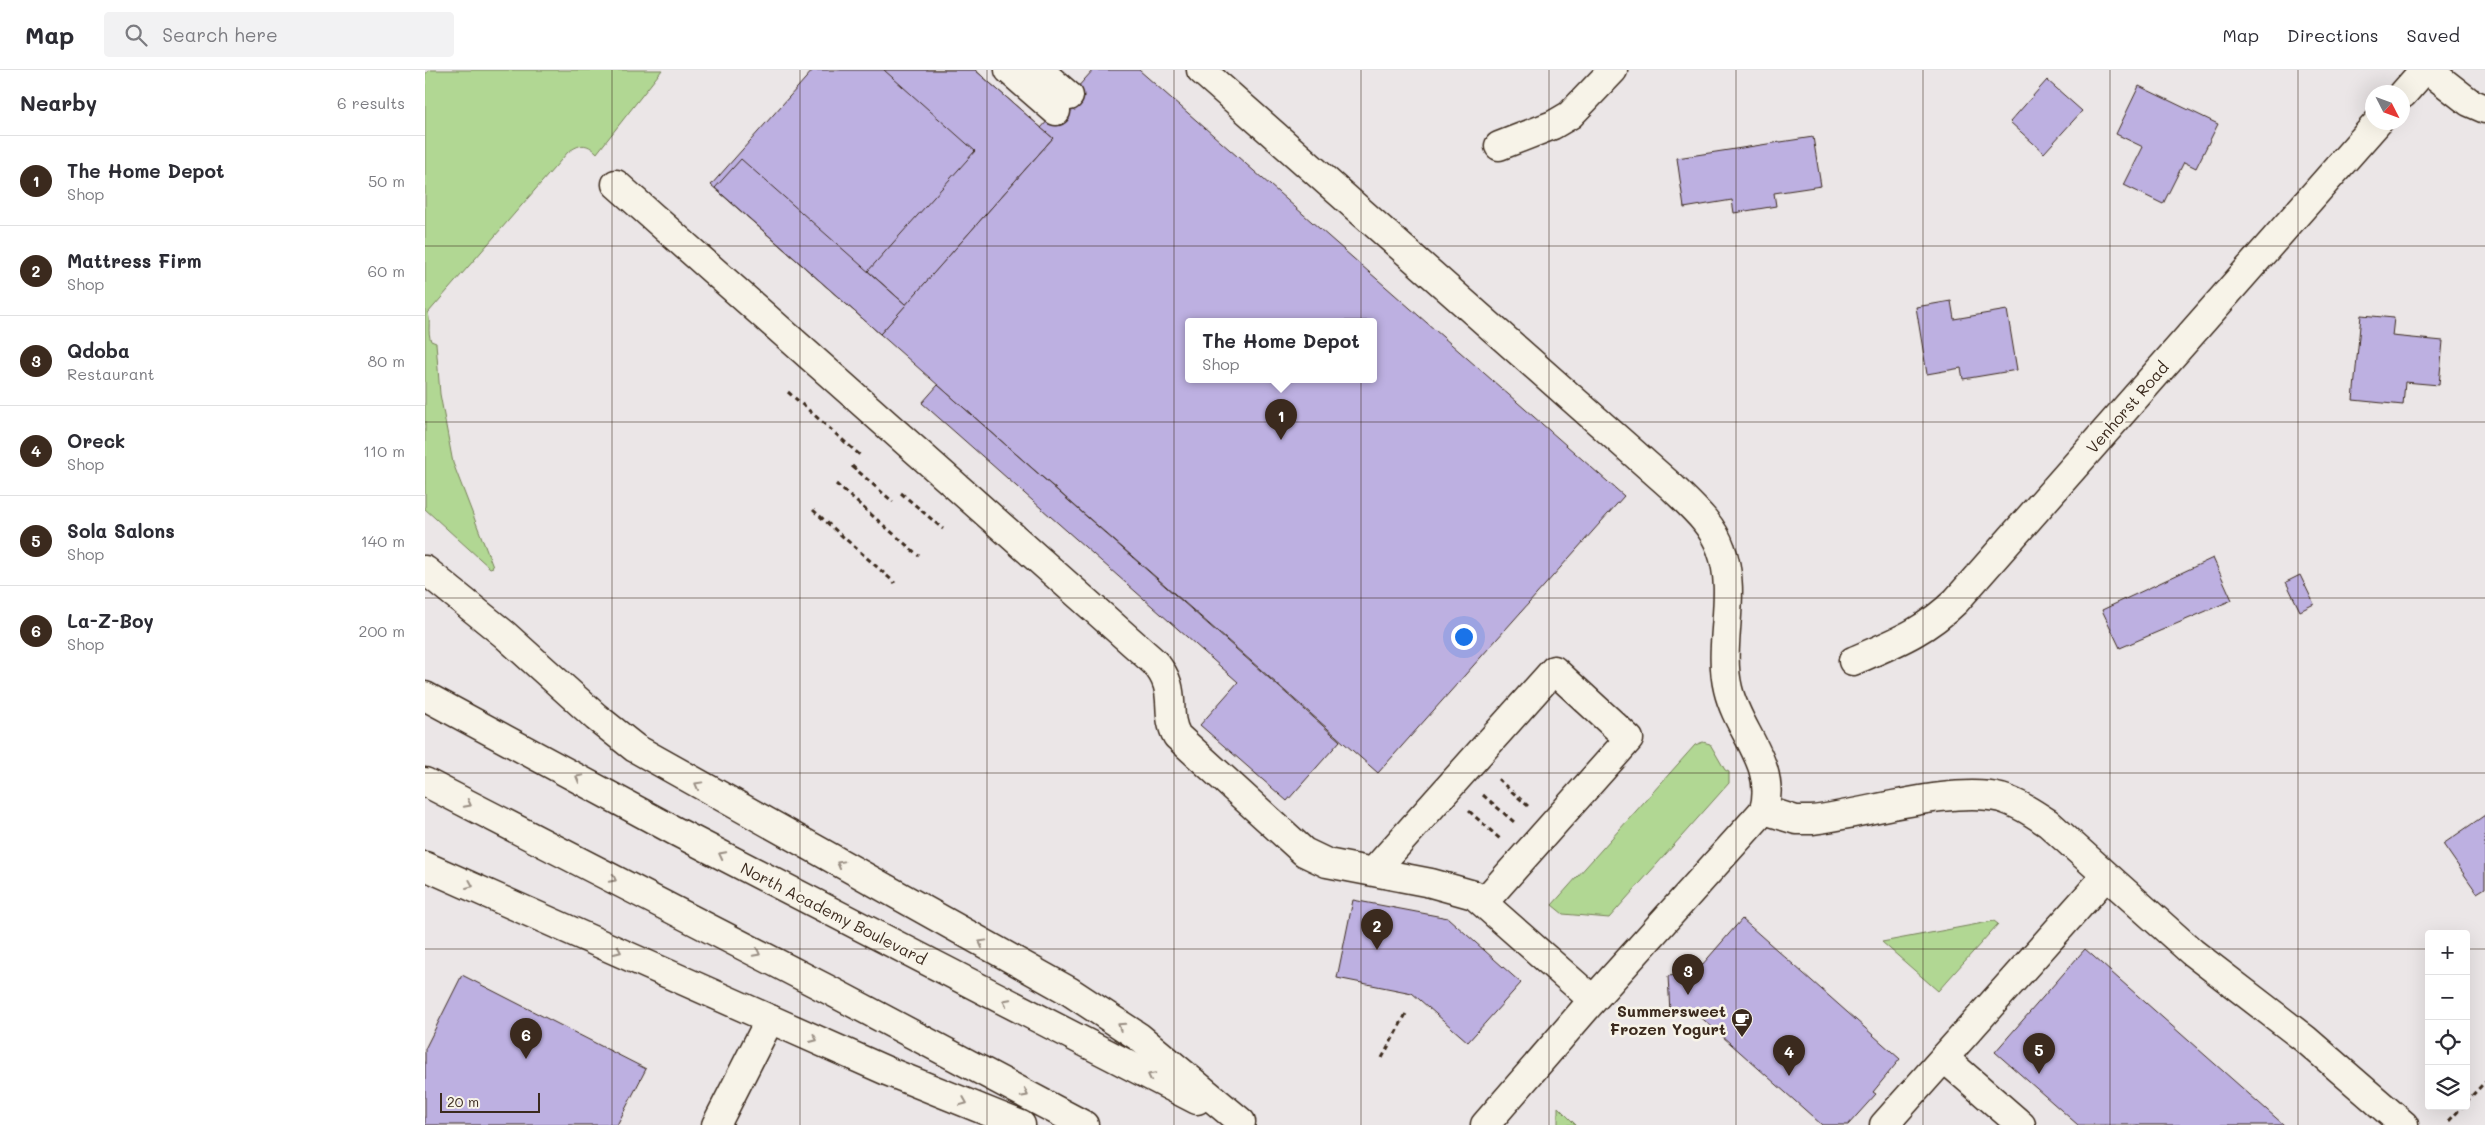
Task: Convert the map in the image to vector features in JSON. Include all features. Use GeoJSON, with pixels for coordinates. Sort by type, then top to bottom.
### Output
{"type":"FeatureCollection","features":[{"type":"Feature","properties":{"kind":"main road"},"geometry":{"type":"LineString","coordinates":[[1009,70],[1068,90]]}},
{"type":"Feature","properties":{"kind":"main road"},"geometry":{"type":"LineString","coordinates":[[1039,70],[1068,90]]}},
{"type":"Feature","properties":{"kind":"main road"},"geometry":{"type":"LineString","coordinates":[[1201,70],[1672,487],[1710,526],[1722,551],[1727,578],[1725,677],[1738,719],[1766,775],[1768,798],[1764,810],[1593,1000],[1485,1125]]}},
{"type":"Feature","properties":{"kind":"main road"},"geometry":{"type":"LineString","coordinates":[[1499,146],[1553,125],[1569,115],[1613,70]]}},
{"type":"Feature","properties":{"kind":"main road"},"geometry":{"type":"LineString","coordinates":[[2410,86],[2424,70]]}},
{"type":"Feature","properties":{"kind":"main road"},"geometry":{"type":"LineString","coordinates":[[2428,70],[2469,102],[2485,109]]}},
{"type":"Feature","properties":{"kind":"main road","name":"Venhorst Road"},"geometry":{"type":"LineString","coordinates":[[1853,661],[1915,634],[1937,619],[1956,601],[2371,130]]}},
{"type":"Feature","properties":{"kind":"main road"},"geometry":{"type":"LineString","coordinates":[[616,184],[1154,662],[1167,678],[1175,732],[1182,742],[1315,859],[1460,889],[1474,895],[1593,1000]]}},
{"type":"Feature","properties":{"kind":"main road"},"geometry":{"type":"LineString","coordinates":[[425,551],[504,634]]}},
{"type":"Feature","properties":{"kind":"main road"},"geometry":{"type":"LineString","coordinates":[[425,570],[504,634],[596,717],[635,748],[1069,992],[1139,1037],[1243,1124]]}},
{"type":"Feature","properties":{"kind":"main road"},"geometry":{"type":"LineString","coordinates":[[1374,870],[1554,670],[1629,739],[1484,902]]}},
{"type":"Feature","properties":{"kind":"main road","name":"North Academy Boulevard"},"geometry":{"type":"LineString","coordinates":[[425,696],[675,831],[1243,1124]]}},
{"type":"Feature","properties":{"kind":"main road"},"geometry":{"type":"LineString","coordinates":[[425,782],[827,989],[1084,1125]]}},
{"type":"Feature","properties":{"kind":"main road"},"geometry":{"type":"LineString","coordinates":[[1764,810],[1796,820],[1812,820],[1946,797],[1984,796],[2000,798],[2025,808],[2047,823],[2105,877],[2192,952],[2305,1039],[2404,1125]]}},
{"type":"Feature","properties":{"kind":"main road"},"geometry":{"type":"LineString","coordinates":[[425,866],[887,1071],[1021,1125]]}},
{"type":"Feature","properties":{"kind":"main road"},"geometry":{"type":"LineString","coordinates":[[1885,1125],[2105,877]]}},
{"type":"Feature","properties":{"kind":"main road"},"geometry":{"type":"LineString","coordinates":[[716,1125],[770,1020]]}},
{"type":"Feature","properties":{"kind":"main road"},"geometry":{"type":"LineString","coordinates":[[1944,1058],[2021,1125]]}},
{"type":"Feature","properties":{"kind":"path"},"geometry":{"type":"LineString","coordinates":[[788,392],[861,456]]}},
{"type":"Feature","properties":{"kind":"path"},"geometry":{"type":"LineString","coordinates":[[852,466],[893,502]]}},
{"type":"Feature","properties":{"kind":"path"},"geometry":{"type":"LineString","coordinates":[[836,484],[919,556]]}},
{"type":"Feature","properties":{"kind":"path"},"geometry":{"type":"LineString","coordinates":[[901,493],[943,529]]}},
{"type":"Feature","properties":{"kind":"path"},"geometry":{"type":"LineString","coordinates":[[813,510],[895,583]]}},
{"type":"Feature","properties":{"kind":"path"},"geometry":{"type":"LineString","coordinates":[[1460,775],[1537,843]]}},
{"type":"Feature","properties":{"kind":"path"},"geometry":{"type":"LineString","coordinates":[[1460,775],[1537,843]]}},
{"type":"Feature","properties":{"kind":"path"},"geometry":{"type":"LineString","coordinates":[[1460,775],[1537,843]]}},
{"type":"Feature","properties":{"kind":"path"},"geometry":{"type":"LineString","coordinates":[[1382,1058],[1407,1012]]}},
{"type":"Feature","properties":{"kind":"path"},"geometry":{"type":"LineString","coordinates":[[2470,1098],[2485,1082]]}},
{"type":"Feature","properties":{"kind":"path"},"geometry":{"type":"LineString","coordinates":[[2449,1121],[2459,1110]]}},
{"type":"Feature","properties":{"kind":"green space"},"geometry":{"type":"Polygon","coordinates":[[[430,70],[662,70],[597,153],[590,147],[583,145],[568,152],[428,313],[431,341],[436,343],[440,394],[453,463],[493,567],[490,568],[425,509],[425,74],[430,70]]]}},
{"type":"Feature","properties":{"kind":"green space"},"geometry":{"type":"Polygon","coordinates":[[[1703,742],[1710,744],[1725,770],[1729,772],[1729,783],[1609,918],[1563,914],[1552,905],[1695,745],[1703,742]]]}},
{"type":"Feature","properties":{"kind":"green space"},"geometry":{"type":"Polygon","coordinates":[[[1994,921],[1998,924],[1938,991],[1882,942],[1994,921]]]}},
{"type":"Feature","properties":{"kind":"green space"},"geometry":{"type":"Polygon","coordinates":[[[1558,1107],[1576,1125],[1558,1125],[1558,1107]]]}},
{"type":"Feature","properties":{"kind":"building"},"geometry":{"type":"Polygon","coordinates":[[[813,70],[975,70],[1053,138],[880,334],[711,185],[813,70]]]}},
{"type":"Feature","properties":{"kind":"building"},"geometry":{"type":"Polygon","coordinates":[[[884,70],[975,70],[1053,138],[906,305],[868,271],[975,151],[884,70]]]}},
{"type":"Feature","properties":{"kind":"building"},"geometry":{"type":"Polygon","coordinates":[[[1093,70],[1139,70],[1624,496],[1378,773],[880,334],[1053,138],[1041,128],[1093,70]]]}},
{"type":"Feature","properties":{"kind":"building"},"geometry":{"type":"Polygon","coordinates":[[[2047,80],[2082,111],[2044,153],[2010,122],[2047,80]]]}},
{"type":"Feature","properties":{"kind":"building"},"geometry":{"type":"Polygon","coordinates":[[[2139,86],[2218,124],[2196,168],[2184,162],[2163,204],[2124,185],[2143,147],[2116,134],[2139,86]]]}},
{"type":"Feature","properties":{"kind":"building"},"geometry":{"type":"Polygon","coordinates":[[[1813,137],[1821,186],[1774,193],[1776,206],[1734,213],[1732,200],[1684,208],[1677,158],[1813,137]]]}},
{"type":"Feature","properties":{"kind":"building"},"geometry":{"type":"Polygon","coordinates":[[[741,159],[906,305],[880,334],[715,188],[741,159]]]}},
{"type":"Feature","properties":{"kind":"building"},"geometry":{"type":"Polygon","coordinates":[[[1951,301],[1954,319],[2007,310],[2017,370],[1963,379],[1961,368],[1927,374],[1916,307],[1951,301]]]}},
{"type":"Feature","properties":{"kind":"building"},"geometry":{"type":"Polygon","coordinates":[[[2361,315],[2394,318],[2392,336],[2443,341],[2439,385],[2405,382],[2403,405],[2353,400],[2361,315]]]}},
{"type":"Feature","properties":{"kind":"building"},"geometry":{"type":"Polygon","coordinates":[[[938,385],[1340,741],[1287,801],[1200,725],[1238,682],[922,403],[938,385]]]}},
{"type":"Feature","properties":{"kind":"building"},"geometry":{"type":"Polygon","coordinates":[[[2213,558],[2232,600],[2120,648],[2102,610],[2213,558]]]}},
{"type":"Feature","properties":{"kind":"building"},"geometry":{"type":"Polygon","coordinates":[[[2300,575],[2314,604],[2300,611],[2286,582],[2300,575]]]}},
{"type":"Feature","properties":{"kind":"building"},"geometry":{"type":"Polygon","coordinates":[[[2485,815],[2485,888],[2477,893],[2443,844],[2485,815]]]}},
{"type":"Feature","properties":{"kind":"building"},"geometry":{"type":"Polygon","coordinates":[[[1353,900],[1448,918],[1521,983],[1468,1042],[1412,993],[1337,978],[1353,900]]]}},
{"type":"Feature","properties":{"kind":"building"},"geometry":{"type":"Polygon","coordinates":[[[1742,919],[1900,1059],[1873,1092],[1876,1094],[1848,1125],[1822,1125],[1695,1012],[1670,1012],[1668,976],[1695,973],[1742,919]]]}},
{"type":"Feature","properties":{"kind":"building"},"geometry":{"type":"Polygon","coordinates":[[[2085,949],[2284,1125],[2078,1125],[1995,1052],[2085,949]]]}},
{"type":"Feature","properties":{"kind":"building"},"geometry":{"type":"Polygon","coordinates":[[[462,975],[646,1069],[617,1125],[425,1125],[425,1049],[462,975]]]}},
{"type":"Feature","properties":{"kind":"place","name":"The Home Depot"},"geometry":{"type":"Point","coordinates":[1281,440]}},
{"type":"Feature","properties":{"kind":"place","name":"Mattress Firm"},"geometry":{"type":"Point","coordinates":[1377,950]}},
{"type":"Feature","properties":{"kind":"place","name":"Qdoba"},"geometry":{"type":"Point","coordinates":[1688,995]}},
{"type":"Feature","properties":{"kind":"place","name":"Summersweet Frozen Yogurt"},"geometry":{"type":"Point","coordinates":[1742,1038]}},
{"type":"Feature","properties":{"kind":"place","name":"La-Z-Boy"},"geometry":{"type":"Point","coordinates":[526,1059]}},
{"type":"Feature","properties":{"kind":"place","name":"Sola Salons"},"geometry":{"type":"Point","coordinates":[2039,1074]}},
{"type":"Feature","properties":{"kind":"place","name":"Oreck"},"geometry":{"type":"Point","coordinates":[1789,1076]}}]}
